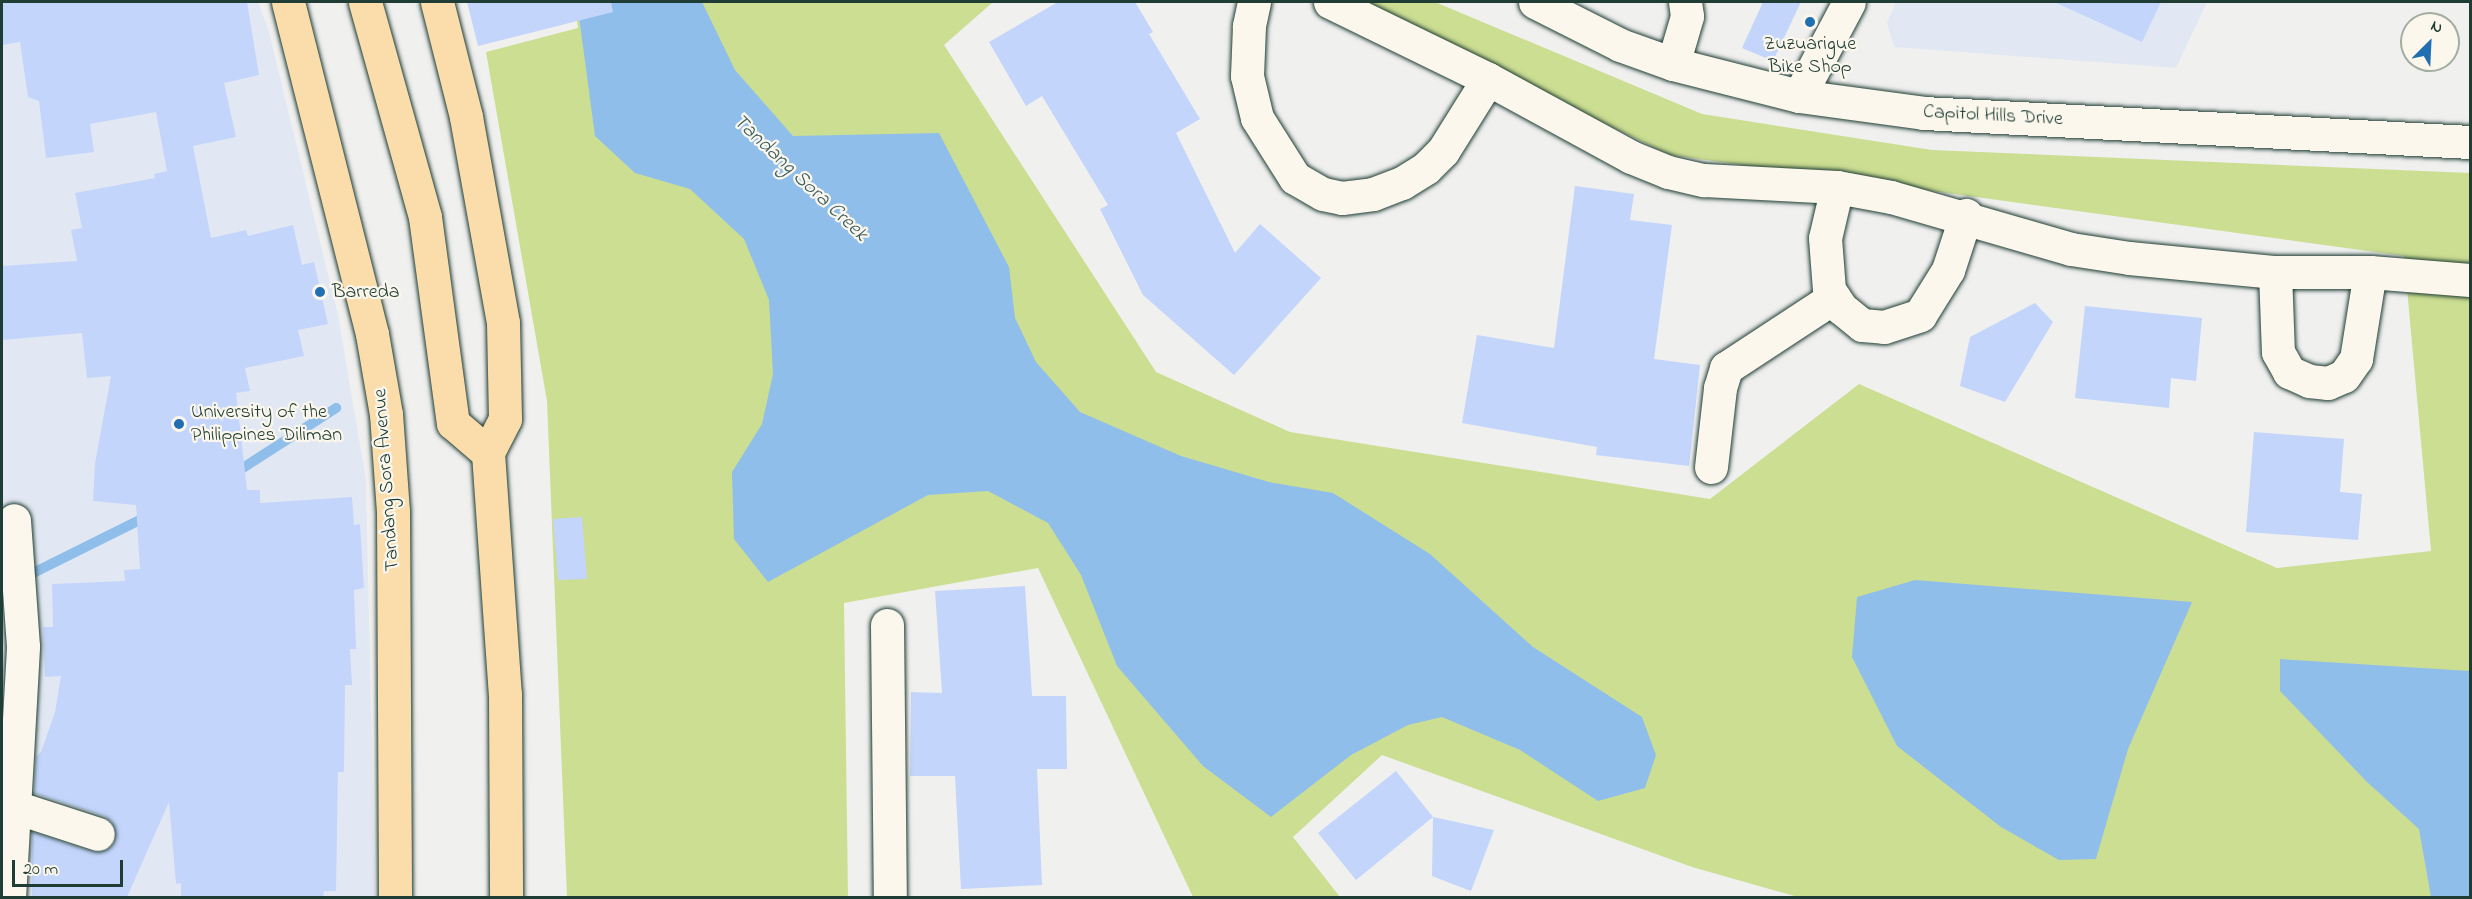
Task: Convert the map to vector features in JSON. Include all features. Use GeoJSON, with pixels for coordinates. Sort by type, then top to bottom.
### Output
{"type":"FeatureCollection","features":[{"type":"Feature","properties":{"kind":"main road","name":"Tandang Sora Avenue"},"geometry":{"type":"LineString","coordinates":[[288,2],[372,334],[386,414],[393,511],[395,897]]}},
{"type":"Feature","properties":{"kind":"main road"},"geometry":{"type":"LineString","coordinates":[[365,2],[425,217],[444,332],[453,423],[488,453]]}},
{"type":"Feature","properties":{"kind":"main road"},"geometry":{"type":"LineString","coordinates":[[437,2],[466,117],[503,323],[505,419],[488,453],[505,694],[506,897]]}},
{"type":"Feature","properties":{"kind":"street"},"geometry":{"type":"LineString","coordinates":[[1254,2],[1249,26],[1247,76],[1257,118],[1295,178],[1323,194],[1342,198],[1373,194],[1402,183],[1426,168],[1443,151],[1488,79]]}},
{"type":"Feature","properties":{"kind":"street"},"geometry":{"type":"LineString","coordinates":[[1330,2],[1488,79],[1631,157],[1668,171],[1704,180],[1837,187],[1966,215],[2017,235],[2071,249],[2275,272],[2370,272],[2470,280]]}},
{"type":"Feature","properties":{"kind":"street"},"geometry":{"type":"LineString","coordinates":[[1673,64],[1687,16],[1685,2]]}},
{"type":"Feature","properties":{"kind":"street"},"geometry":{"type":"LineString","coordinates":[[1799,96],[1849,2]]}},
{"type":"Feature","properties":{"kind":"street","name":"Capitol Hills Drive"},"geometry":{"type":"LineString","coordinates":[[1550,5],[1620,45],[1673,64],[1799,96],[1924,113],[2470,142]]}},
{"type":"Feature","properties":{"kind":"street"},"geometry":{"type":"LineString","coordinates":[[1837,187],[1825,238],[1825,267],[1834,297],[1862,325],[1884,327],[1920,315],[1948,270],[1966,215]]}},
{"type":"Feature","properties":{"kind":"street"},"geometry":{"type":"LineString","coordinates":[[2275,272],[2278,351],[2289,372],[2308,381],[2328,383],[2344,376],[2356,359],[2370,272]]}},
{"type":"Feature","properties":{"kind":"street"},"geometry":{"type":"LineString","coordinates":[[1711,466],[1719,388],[1726,368],[1834,297]]}},
{"type":"Feature","properties":{"kind":"street"},"geometry":{"type":"LineString","coordinates":[[9,897],[22,646],[14,520]]}},
{"type":"Feature","properties":{"kind":"street"},"geometry":{"type":"LineString","coordinates":[[887,625],[890,897]]}},
{"type":"Feature","properties":{"kind":"street"},"geometry":{"type":"LineString","coordinates":[[15,807],[98,834]]}},
{"type":"Feature","properties":{"kind":"shaded area","name":"University of the Philippines Diliman"},"geometry":{"type":"Polygon","coordinates":[[[2,2],[258,2],[268,28],[338,315],[366,480],[375,897],[2,898],[2,2]]]}},
{"type":"Feature","properties":{"kind":"shaded area"},"geometry":{"type":"Polygon","coordinates":[[[1896,2],[2207,2],[2176,68],[1894,47],[1887,23],[1896,2]]]}},
{"type":"Feature","properties":{"kind":"green space"},"geometry":{"type":"Polygon","coordinates":[[[574,2],[993,2],[944,45],[1156,372],[1290,432],[1710,499],[1859,384],[2277,568],[2431,551],[2404,256],[1670,155],[1354,2],[1435,2],[1702,114],[1932,150],[2470,173],[2470,897],[1798,897],[1692,867],[1382,755],[1293,837],[1340,897],[1193,897],[1038,568],[844,603],[848,897],[567,897],[547,401],[486,52],[578,28],[574,2]]]}},
{"type":"Feature","properties":{"kind":"water","name":"Tandang Sora Creek"},"geometry":{"type":"Polygon","coordinates":[[[577,2],[702,2],[735,70],[793,136],[939,133],[1009,267],[1015,318],[1036,362],[1080,412],[1181,456],[1269,482],[1333,493],[1430,554],[1533,647],[1642,717],[1656,755],[1645,788],[1598,801],[1520,750],[1442,717],[1408,725],[1351,755],[1271,817],[1203,766],[1117,666],[1081,575],[1048,523],[988,491],[928,495],[768,582],[734,539],[732,472],[762,424],[773,374],[769,300],[744,239],[690,189],[635,173],[595,136],[577,2]]]}},
{"type":"Feature","properties":{"kind":"water"},"geometry":{"type":"Polygon","coordinates":[[[1915,580],[2192,602],[2128,749],[2096,859],[2059,860],[2001,827],[1897,746],[1852,657],[1857,597],[1915,580]]]}},
{"type":"Feature","properties":{"kind":"water"},"geometry":{"type":"Polygon","coordinates":[[[2280,659],[2470,671],[2470,897],[2431,897],[2419,829],[2367,782],[2280,691],[2280,659]]]}},
{"type":"Feature","properties":{"kind":"building","name":"University of the Philippines Diliman"},"geometry":{"type":"Polygon","coordinates":[[[2,2],[247,2],[259,75],[224,83],[236,137],[193,146],[211,238],[246,230],[248,236],[293,225],[302,265],[314,262],[328,324],[298,330],[304,356],[245,368],[250,391],[236,393],[247,490],[260,490],[260,503],[352,497],[354,525],[360,524],[364,588],[354,590],[356,649],[350,649],[352,685],[345,685],[344,772],[338,772],[336,891],[324,891],[323,897],[181,897],[181,883],[176,884],[169,802],[127,897],[32,897],[32,832],[93,852],[110,848],[116,839],[112,822],[104,816],[34,793],[36,757],[41,752],[55,712],[61,676],[45,677],[43,627],[53,627],[52,584],[125,581],[124,570],[140,569],[136,505],[93,501],[95,463],[111,376],[87,378],[82,333],[2,340],[2,266],[77,261],[71,230],[82,228],[75,193],[155,178],[154,174],[167,171],[156,112],[90,124],[94,152],[46,158],[39,101],[28,97],[20,42],[2,45],[2,2]]]}},
{"type":"Feature","properties":{"kind":"building"},"geometry":{"type":"Polygon","coordinates":[[[467,2],[611,2],[613,12],[478,46],[467,2]]]}},
{"type":"Feature","properties":{"kind":"building"},"geometry":{"type":"Polygon","coordinates":[[[1058,2],[1135,2],[1153,32],[1149,34],[1200,119],[1176,133],[1235,253],[1260,224],[1321,278],[1234,375],[1143,295],[1100,209],[1108,205],[1042,96],[1026,106],[989,42],[1058,2]]]}},
{"type":"Feature","properties":{"kind":"building"},"geometry":{"type":"Polygon","coordinates":[[[1763,2],[1801,2],[1773,61],[1742,48],[1763,2]]]}},
{"type":"Feature","properties":{"kind":"building"},"geometry":{"type":"Polygon","coordinates":[[[2054,2],[2161,2],[2142,42],[2054,2]]]}},
{"type":"Feature","properties":{"kind":"building"},"geometry":{"type":"Polygon","coordinates":[[[1575,186],[1634,194],[1630,220],[1672,225],[1654,359],[1700,365],[1689,466],[1596,455],[1597,447],[1462,423],[1477,335],[1554,348],[1575,186]]]}},
{"type":"Feature","properties":{"kind":"building"},"geometry":{"type":"Polygon","coordinates":[[[2035,303],[2053,322],[2005,402],[1960,386],[1970,337],[2035,303]]]}},
{"type":"Feature","properties":{"kind":"building"},"geometry":{"type":"Polygon","coordinates":[[[2085,306],[2202,318],[2196,381],[2171,378],[2169,408],[2075,398],[2085,306]]]}},
{"type":"Feature","properties":{"kind":"building"},"geometry":{"type":"Polygon","coordinates":[[[2254,432],[2344,439],[2340,492],[2362,494],[2358,540],[2246,532],[2254,432]]]}},
{"type":"Feature","properties":{"kind":"building"},"geometry":{"type":"Polygon","coordinates":[[[582,517],[587,579],[558,580],[553,519],[582,517]]]}},
{"type":"Feature","properties":{"kind":"building"},"geometry":{"type":"Polygon","coordinates":[[[1025,586],[1032,696],[1066,696],[1067,769],[1037,769],[1042,885],[961,889],[955,776],[910,776],[911,692],[942,693],[935,591],[1025,586]]]}},
{"type":"Feature","properties":{"kind":"building"},"geometry":{"type":"Polygon","coordinates":[[[1396,771],[1433,817],[1356,880],[1318,833],[1396,771]]]}},
{"type":"Feature","properties":{"kind":"building"},"geometry":{"type":"Polygon","coordinates":[[[1433,817],[1494,830],[1471,891],[1432,876],[1433,817]]]}},
{"type":"Feature","properties":{"kind":"waterway"},"geometry":{"type":"LineString","coordinates":[[232,475],[336,408]]}},
{"type":"Feature","properties":{"kind":"waterway"},"geometry":{"type":"LineString","coordinates":[[25,577],[148,516]]}},
{"type":"Feature","properties":{"kind":"place","name":"Zuzuarigue Bike Shop"},"geometry":{"type":"Point","coordinates":[1810,22]}},
{"type":"Feature","properties":{"kind":"place","name":"Barreda"},"geometry":{"type":"Point","coordinates":[320,292]}},
{"type":"Feature","properties":{"kind":"place","name":"University of the Philippines Diliman"},"geometry":{"type":"Point","coordinates":[179,424]}}]}
